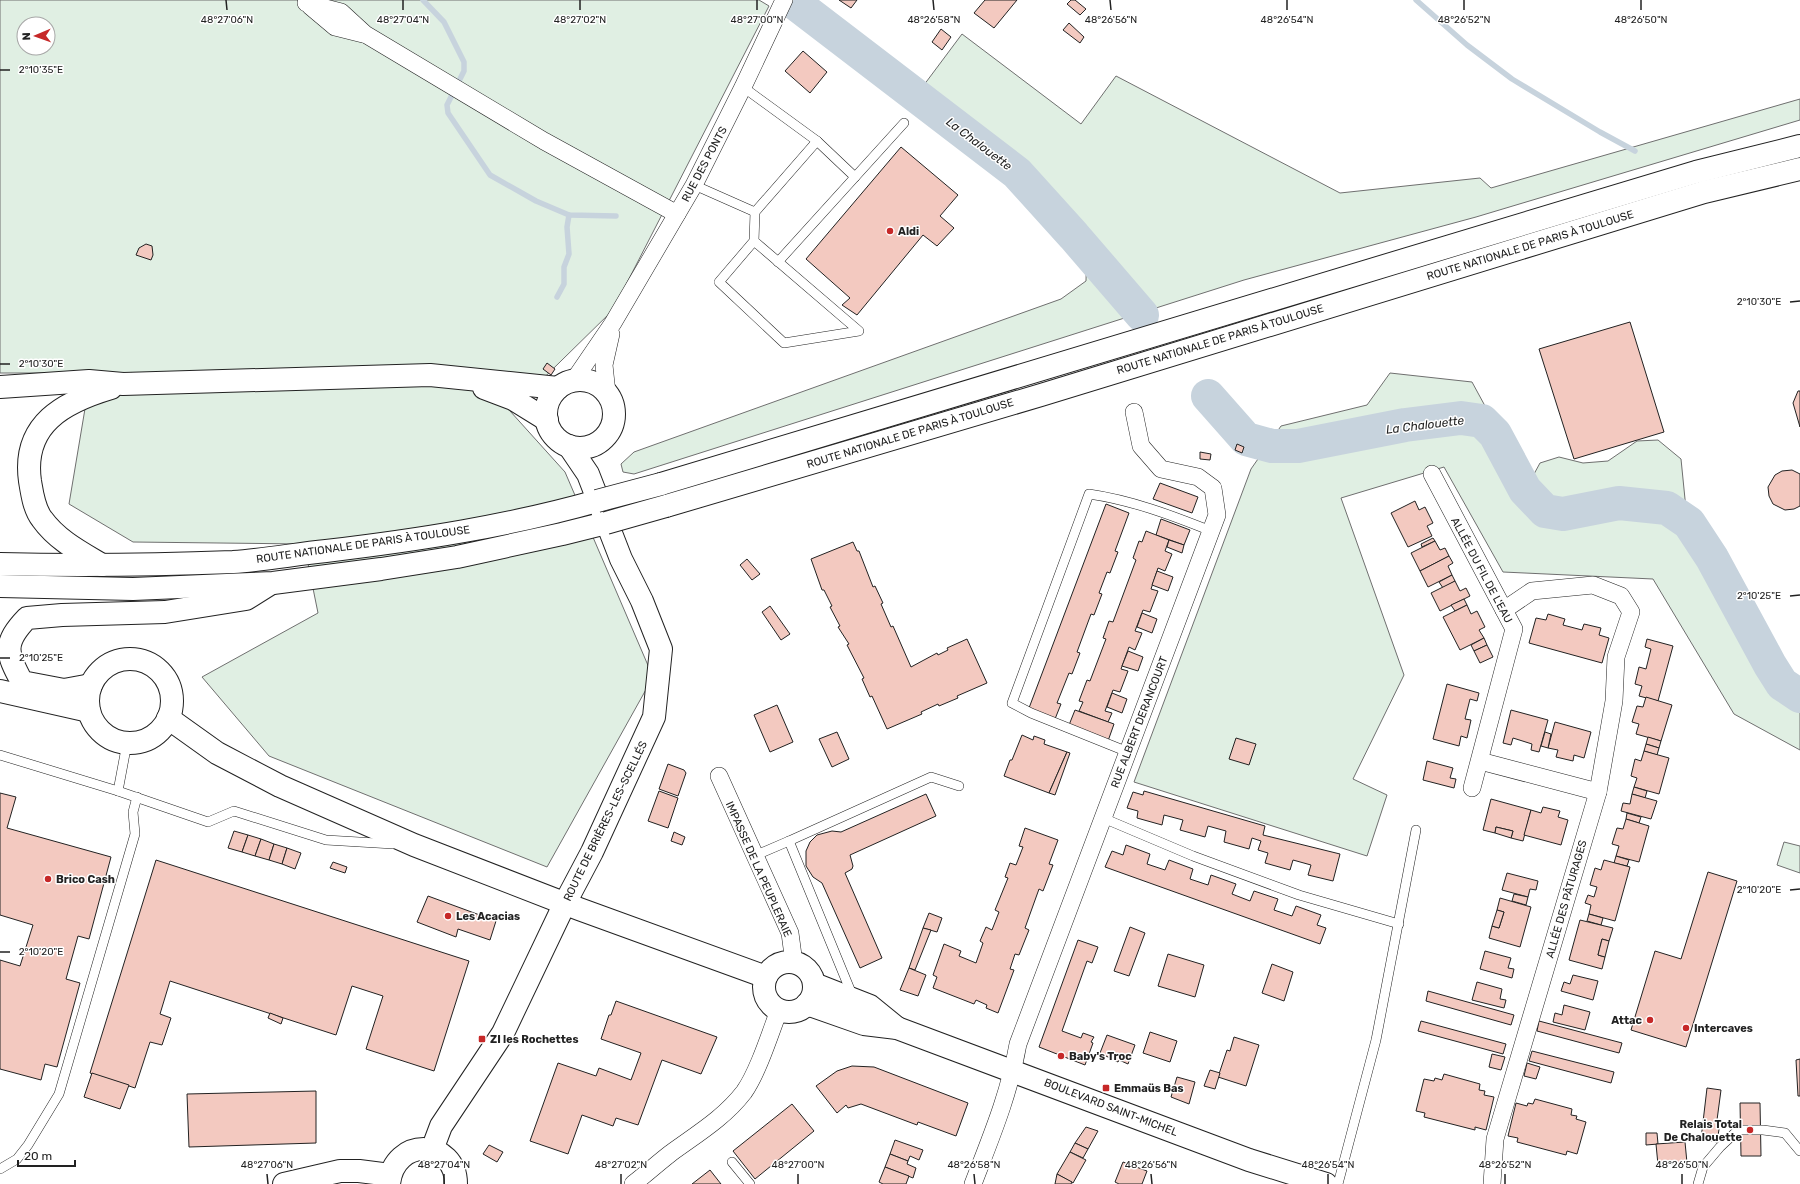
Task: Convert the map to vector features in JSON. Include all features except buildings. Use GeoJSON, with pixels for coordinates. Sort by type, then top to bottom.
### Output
{"type":"FeatureCollection","features":[{"type":"Feature","properties":{"kind":"main road","name":"ROUTE NATIONALE DE PARIS À TOULOUSE"},"geometry":{"type":"LineString","coordinates":[[0,564],[104,566],[235,561],[447,535],[557,512],[661,484],[1696,172],[1800,146]]}},
{"type":"Feature","properties":{"kind":"main road","name":"ROUTE NATIONALE DE PARIS À TOULOUSE"},"geometry":{"type":"LineString","coordinates":[[0,586],[132,589],[273,583],[457,557],[562,534],[666,506],[1041,395],[1689,196],[1800,169]]}},
{"type":"Feature","properties":{"kind":"main road"},"geometry":{"type":"LineString","coordinates":[[0,387],[89,381],[123,384],[430,375],[458,379],[566,384],[583,380],[592,382],[607,393],[613,403],[615,414],[610,430],[598,443],[589,447],[579,448],[569,446],[554,436],[547,420],[546,411],[548,402],[566,384]]}},
{"type":"Feature","properties":{"kind":"main road"},"geometry":{"type":"LineString","coordinates":[[458,379],[513,399],[547,420]]}},
{"type":"Feature","properties":{"kind":"main road"},"geometry":{"type":"LineString","coordinates":[[104,566],[74,549],[41,518],[32,496],[29,470],[32,445],[45,422],[68,404],[87,395],[123,384]]}},
{"type":"Feature","properties":{"kind":"main road"},"geometry":{"type":"LineString","coordinates":[[588,474],[598,443]]}},
{"type":"Feature","properties":{"kind":"main road","name":"ROUTE DE BRIÈRES-LES-SCELLÉS"},"geometry":{"type":"LineString","coordinates":[[432,1150],[440,1126],[502,1033],[565,903],[592,852],[654,717],[661,650],[642,601],[621,559],[588,474],[569,446]]}},
{"type":"Feature","properties":{"kind":"main road"},"geometry":{"type":"LineString","coordinates":[[91,685],[64,690],[22,682],[12,663],[9,651],[15,631],[27,618],[62,615],[164,612],[246,599],[273,583]]}},
{"type":"Feature","properties":{"kind":"main road"},"geometry":{"type":"LineString","coordinates":[[133,659],[146,662],[157,670],[166,680],[171,692],[172,705],[168,718],[161,729],[151,737],[140,742],[127,743],[114,740],[103,734],[94,723],[89,711],[88,698],[91,685],[98,674],[108,665],[120,660],[133,659]]}},
{"type":"Feature","properties":{"kind":"main road"},"geometry":{"type":"LineString","coordinates":[[0,691],[89,711]]}},
{"type":"Feature","properties":{"kind":"main road"},"geometry":{"type":"LineString","coordinates":[[168,718],[216,753],[280,786],[414,845],[565,903],[766,977]]}},
{"type":"Feature","properties":{"kind":"main road"},"geometry":{"type":"LineString","coordinates":[[782,963],[794,963],[803,967],[808,972],[810,994],[795,1012],[779,1010],[773,1007],[766,997],[764,984],[766,977],[775,966],[782,963]]}},
{"type":"Feature","properties":{"kind":"main road","name":"BOULEVARD SAINT-MICHEL"},"geometry":{"type":"LineString","coordinates":[[810,994],[854,1000],[870,1006],[897,1028]]}},
{"type":"Feature","properties":{"kind":"main road","name":"BOULEVARD SAINT-MICHEL"},"geometry":{"type":"LineString","coordinates":[[810,994],[864,1024],[897,1028],[1249,1160],[1326,1184]]}},
{"type":"Feature","properties":{"kind":"main road"},"geometry":{"type":"LineString","coordinates":[[284,1184],[340,1171],[359,1171],[390,1179],[400,1158],[417,1150],[432,1150],[444,1157],[450,1164],[454,1172],[456,1184]]}},
{"type":"Feature","properties":{"kind":"street","name":"RUE DES PONTS"},"geometry":{"type":"LineString","coordinates":[[566,384],[613,323],[694,185],[744,87],[773,20],[784,0]]}},
{"type":"Feature","properties":{"kind":"street"},"geometry":{"type":"LineString","coordinates":[[304,1],[341,12],[364,34],[544,141],[677,214]]}},
{"type":"Feature","properties":{"kind":"street","name":"RUE DES PONTS"},"geometry":{"type":"LineString","coordinates":[[607,393],[604,365],[613,323]]}},
{"type":"Feature","properties":{"kind":"street","name":"RUE ALBERT DERANCOURT"},"geometry":{"type":"LineString","coordinates":[[973,1184],[1006,1096],[1018,1044],[1217,515],[1213,488],[1198,477],[1161,469],[1141,446],[1134,412]]}},
{"type":"Feature","properties":{"kind":"street","name":"ALLÉE DU FIL DE L'EAU"},"geometry":{"type":"LineString","coordinates":[[1432,474],[1514,629],[1472,788]]}},
{"type":"Feature","properties":{"kind":"street","name":"ALLÉE DES PÂTURAGES"},"geometry":{"type":"LineString","coordinates":[[1492,1184],[1495,1139],[1598,792],[1614,701],[1616,656],[1632,612],[1621,596],[1593,584],[1532,591],[1504,610]]}},
{"type":"Feature","properties":{"kind":"street"},"geometry":{"type":"LineString","coordinates":[[1480,761],[1598,792]]}},
{"type":"Feature","properties":{"kind":"street","name":"IMPASSE DE LA PEUPLERAIE"},"geometry":{"type":"LineString","coordinates":[[719,776],[790,933],[794,963]]}},
{"type":"Feature","properties":{"kind":"street"},"geometry":{"type":"LineString","coordinates":[[633,1184],[671,1153],[700,1134],[730,1109],[745,1091],[779,1010]]}},
{"type":"Feature","properties":{"kind":"lane"},"geometry":{"type":"LineString","coordinates":[[744,87],[817,141],[855,177]]}},
{"type":"Feature","properties":{"kind":"lane"},"geometry":{"type":"LineString","coordinates":[[778,262],[904,123]]}},
{"type":"Feature","properties":{"kind":"lane"},"geometry":{"type":"LineString","coordinates":[[754,241],[859,331],[784,343],[719,282],[754,241],[755,212],[817,141]]}},
{"type":"Feature","properties":{"kind":"lane"},"geometry":{"type":"LineString","coordinates":[[694,185],[755,212]]}},
{"type":"Feature","properties":{"kind":"lane"},"geometry":{"type":"LineString","coordinates":[[1128,752],[1031,713],[1012,703],[1089,494],[1111,497],[1171,515],[1211,531]]}},
{"type":"Feature","properties":{"kind":"lane"},"geometry":{"type":"LineString","coordinates":[[118,791],[127,743]]}},
{"type":"Feature","properties":{"kind":"lane"},"geometry":{"type":"LineString","coordinates":[[0,755],[137,797],[208,822],[234,811],[326,840],[414,845]]}},
{"type":"Feature","properties":{"kind":"lane"},"geometry":{"type":"LineString","coordinates":[[754,856],[931,777],[959,786]]}},
{"type":"Feature","properties":{"kind":"lane"},"geometry":{"type":"LineString","coordinates":[[0,1168],[17,1159],[28,1145],[59,1094],[135,834],[133,812],[137,797]]}},
{"type":"Feature","properties":{"kind":"lane"},"geometry":{"type":"LineString","coordinates":[[1103,818],[1193,856],[1299,894],[1399,924]]}},
{"type":"Feature","properties":{"kind":"lane"},"geometry":{"type":"LineString","coordinates":[[1338,1184],[1376,1040],[1416,830]]}},
{"type":"Feature","properties":{"kind":"lane"},"geometry":{"type":"LineString","coordinates":[[789,841],[854,1000]]}},
{"type":"Feature","properties":{"kind":"lane"},"geometry":{"type":"LineString","coordinates":[[1698,1184],[1703,1168],[1720,1147],[1738,1130],[1762,1130],[1785,1133],[1800,1151]]}},
{"type":"Feature","properties":{"kind":"lane"},"geometry":{"type":"LineString","coordinates":[[732,1162],[750,1184]]}},
{"type":"Feature","properties":{"kind":"green space"},"geometry":{"type":"Polygon","coordinates":[[[0,0],[759,0],[769,6],[613,310],[510,411],[565,472],[653,677],[547,867],[269,756],[202,677],[318,613],[304,544],[133,542],[69,504],[91,373],[0,373],[0,0]]]}},
{"type":"Feature","properties":{"kind":"green space"},"geometry":{"type":"Polygon","coordinates":[[[962,34],[1081,124],[1116,76],[1340,193],[1480,178],[1491,188],[1800,99],[1800,120],[1476,217],[1244,280],[634,474],[623,472],[621,464],[634,452],[1061,299],[1086,281],[1087,229],[909,105],[962,34]]]}},
{"type":"Feature","properties":{"kind":"green space"},"geometry":{"type":"Polygon","coordinates":[[[1390,373],[1472,382],[1528,485],[1540,463],[1559,457],[1583,463],[1608,461],[1637,441],[1658,440],[1681,459],[1686,509],[1710,535],[1777,667],[1796,688],[1800,683],[1800,750],[1734,714],[1653,579],[1503,572],[1444,467],[1341,498],[1404,675],[1353,779],[1387,795],[1367,856],[1134,782],[1251,469],[1281,426],[1367,405],[1390,373]]]}},
{"type":"Feature","properties":{"kind":"green space"},"geometry":{"type":"Polygon","coordinates":[[[1784,842],[1800,846],[1800,873],[1777,865],[1784,842]]]}},
{"type":"Feature","properties":{"kind":"waterway"},"geometry":{"type":"LineString","coordinates":[[423,0],[444,22],[464,62],[464,71],[447,105],[448,113],[490,175],[536,201],[569,215],[616,216]]}},
{"type":"Feature","properties":{"kind":"waterway","name":"La Chalouette"},"geometry":{"type":"LineString","coordinates":[[791,0],[1017,173],[1142,315]]}},
{"type":"Feature","properties":{"kind":"waterway"},"geometry":{"type":"LineString","coordinates":[[1416,0],[1467,45],[1512,79],[1600,132],[1635,151]]}},
{"type":"Feature","properties":{"kind":"waterway"},"geometry":{"type":"LineString","coordinates":[[557,297],[564,284],[564,267],[569,254],[567,227],[569,215]]}},
{"type":"Feature","properties":{"kind":"waterway","name":"La Chalouette"},"geometry":{"type":"LineString","coordinates":[[1208,396],[1246,439],[1272,446],[1298,446],[1405,425],[1461,418],[1482,421],[1495,434],[1525,490],[1545,511],[1563,514],[1619,503],[1667,508],[1689,523],[1712,558],[1770,665],[1782,684],[1800,696]]}},
{"type":"Feature","properties":{"kind":"place","name":"Aldi"},"geometry":{"type":"Point","coordinates":[890,231]}},
{"type":"Feature","properties":{"kind":"place","name":"Brico Cash"},"geometry":{"type":"Point","coordinates":[48,879]}},
{"type":"Feature","properties":{"kind":"place","name":"Les Acacias"},"geometry":{"type":"Point","coordinates":[448,916]}},
{"type":"Feature","properties":{"kind":"place","name":"Attac"},"geometry":{"type":"Point","coordinates":[1650,1020]}},
{"type":"Feature","properties":{"kind":"place","name":"Intercaves"},"geometry":{"type":"Point","coordinates":[1686,1028]}},
{"type":"Feature","properties":{"kind":"place","name":"ZI les Rochettes"},"geometry":{"type":"Point","coordinates":[482,1039]}},
{"type":"Feature","properties":{"kind":"place","name":"Baby's Troc"},"geometry":{"type":"Point","coordinates":[1061,1056]}},
{"type":"Feature","properties":{"kind":"place","name":"Emmaüs Bas"},"geometry":{"type":"Point","coordinates":[1106,1088]}},
{"type":"Feature","properties":{"kind":"place","name":"Relais Total De Chalouette"},"geometry":{"type":"Point","coordinates":[1750,1130]}}]}
